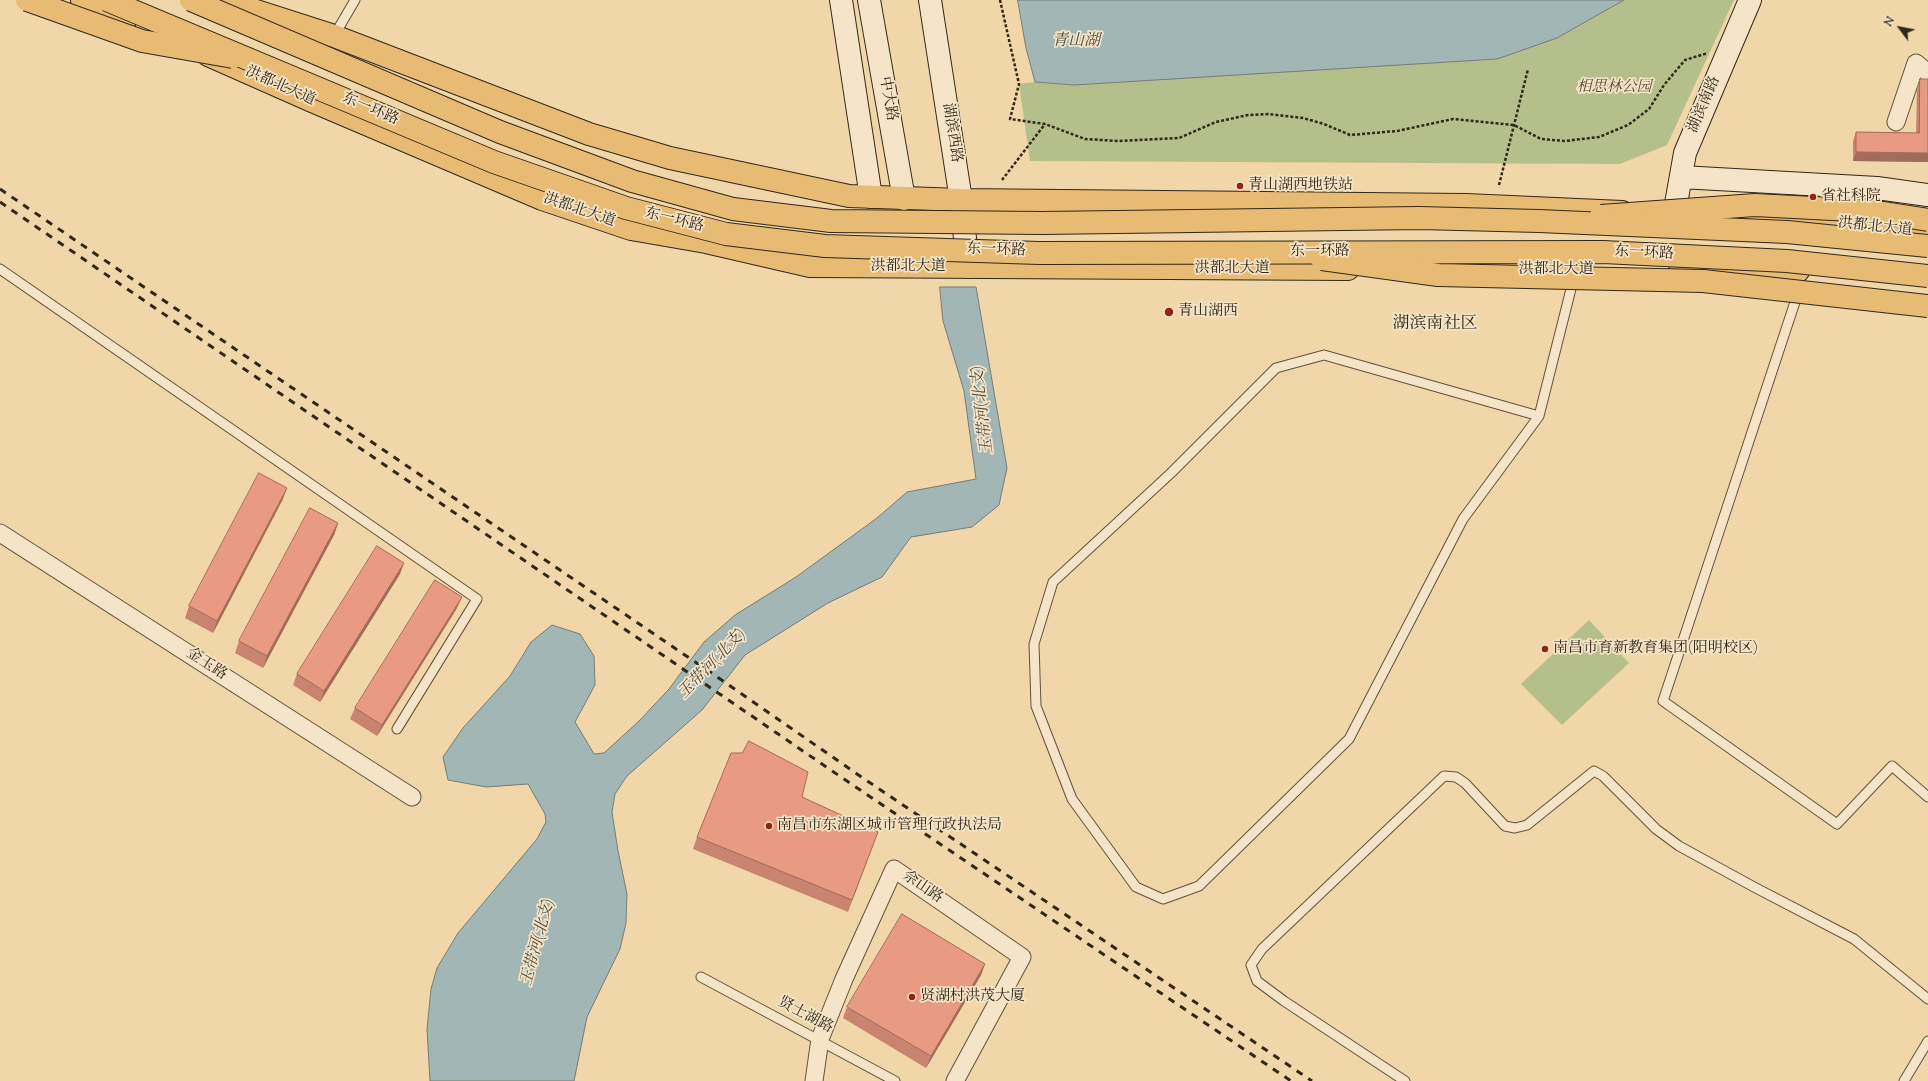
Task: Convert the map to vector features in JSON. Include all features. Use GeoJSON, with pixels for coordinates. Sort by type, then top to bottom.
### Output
{"type":"FeatureCollection","features":[{"type":"Feature","properties":{"kind":"main road"},"geometry":{"type":"LineString","coordinates":[[27,0],[142,41],[248,59]]}},
{"type":"Feature","properties":{"kind":"main road","name":"洪都北大道"},"geometry":{"type":"LineString","coordinates":[[82,0],[312,101],[542,198],[631,229],[706,242],[810,266],[1805,271],[1928,286]]}},
{"type":"Feature","properties":{"kind":"main road","name":"东一环路"},"geometry":{"type":"LineString","coordinates":[[107,0],[494,162],[626,208],[726,234],[825,246],[1039,253],[1603,252],[1786,261],[1928,276]]}},
{"type":"Feature","properties":{"kind":"main road","name":"东一环路"},"geometry":{"type":"LineString","coordinates":[[191,0],[500,132],[632,181],[733,209],[831,221],[1042,223],[1419,218],[1538,221],[1787,232],[1928,246]]}},
{"type":"Feature","properties":{"kind":"main road"},"geometry":{"type":"LineString","coordinates":[[210,0],[247,23]]}},
{"type":"Feature","properties":{"kind":"main road","name":"洪都北大道"},"geometry":{"type":"LineString","coordinates":[[222,0],[334,36],[588,134],[670,158],[849,196],[961,200],[1466,205],[1815,221],[1928,234]]}},
{"type":"Feature","properties":{"kind":"main road","name":"中大路"},"geometry":{"type":"LineString","coordinates":[[840,0],[871,197]]}},
{"type":"Feature","properties":{"kind":"main road","name":"中大路"},"geometry":{"type":"LineString","coordinates":[[869,0],[904,199]]}},
{"type":"Feature","properties":{"kind":"main road","name":"湖滨西路"},"geometry":{"type":"LineString","coordinates":[[930,0],[961,200],[968,267]]}},
{"type":"Feature","properties":{"kind":"main road","name":"湖滨南路"},"geometry":{"type":"LineString","coordinates":[[1674,215],[1685,153],[1750,0]]}},
{"type":"Feature","properties":{"kind":"main road"},"geometry":{"type":"LineString","coordinates":[[1681,177],[1877,188],[1928,194]]}},
{"type":"Feature","properties":{"kind":"main road"},"geometry":{"type":"LineString","coordinates":[[1538,221],[1755,205],[1871,210],[1928,220]]}},
{"type":"Feature","properties":{"kind":"main road"},"geometry":{"type":"LineString","coordinates":[[1262,252],[1438,275],[1703,281],[1928,306]]}},
{"type":"Feature","properties":{"kind":"street"},"geometry":{"type":"LineString","coordinates":[[1896,122],[1916,63],[1928,73]]}},
{"type":"Feature","properties":{"kind":"street","name":"金玉路"},"geometry":{"type":"LineString","coordinates":[[0,533],[412,797]]}},
{"type":"Feature","properties":{"kind":"street","name":"佘山路"},"geometry":{"type":"LineString","coordinates":[[814,1081],[820,1039],[844,979],[894,869],[1022,957],[955,1081]]}},
{"type":"Feature","properties":{"kind":"lane"},"geometry":{"type":"LineString","coordinates":[[334,36],[355,0]]}},
{"type":"Feature","properties":{"kind":"lane"},"geometry":{"type":"LineString","coordinates":[[0,269],[477,599],[397,729]]}},
{"type":"Feature","properties":{"kind":"lane"},"geometry":{"type":"LineString","coordinates":[[1539,416],[1324,355],[1276,368],[1171,473],[1053,582],[1034,644],[1036,706],[1072,799],[1136,887],[1163,899],[1199,886],[1349,739],[1463,518],[1539,416],[1576,270]]}},
{"type":"Feature","properties":{"kind":"lane"},"geometry":{"type":"LineString","coordinates":[[1805,271],[1663,701],[1837,824],[1892,766],[1928,797]]}},
{"type":"Feature","properties":{"kind":"lane"},"geometry":{"type":"LineString","coordinates":[[1405,1081],[1262,985],[1257,981],[1251,965],[1262,949],[1444,776],[1456,777],[1466,783],[1505,826],[1515,828],[1527,825],[1594,771],[1603,776],[1656,829],[1679,846],[1754,887],[1854,938],[1928,999]]}},
{"type":"Feature","properties":{"kind":"lane","name":"贤士湖路"},"geometry":{"type":"LineString","coordinates":[[701,977],[820,1039],[895,1081]]}},
{"type":"Feature","properties":{"kind":"lane"},"geometry":{"type":"LineString","coordinates":[[1904,1081],[1928,1041]]}},
{"type":"Feature","properties":{"kind":"path"},"geometry":{"type":"LineString","coordinates":[[1000,0],[1019,84],[1010,119],[1045,124],[1085,139],[1118,141],[1179,138],[1216,122],[1248,115],[1268,114],[1303,118],[1350,134],[1397,131],[1453,119],[1514,125],[1541,139],[1565,141],[1599,137],[1628,125],[1649,109],[1664,85],[1685,60],[1730,46]]}},
{"type":"Feature","properties":{"kind":"path"},"geometry":{"type":"LineString","coordinates":[[1499,186],[1528,69]]}},
{"type":"Feature","properties":{"kind":"path"},"geometry":{"type":"LineString","coordinates":[[1002,180],[1045,124]]}},
{"type":"Feature","properties":{"kind":"green space","name":"相思林公园"},"geometry":{"type":"Polygon","coordinates":[[[1624,0],[1734,0],[1667,145],[1620,164],[1030,161],[1019,84],[1035,82],[1074,85],[1557,38],[1624,0]]]}},
{"type":"Feature","properties":{"kind":"green space"},"geometry":{"type":"Polygon","coordinates":[[[1589,620],[1629,663],[1562,725],[1521,684],[1589,620]]]}},
{"type":"Feature","properties":{"kind":"water","name":"青山湖"},"geometry":{"type":"Polygon","coordinates":[[[1018,0],[1624,0],[1557,38],[1497,59],[1074,85],[1035,82],[1026,48],[1018,0]]]}},
{"type":"Feature","properties":{"kind":"water","name":"玉带河(北支)"},"geometry":{"type":"Polygon","coordinates":[[[940,287],[976,287],[1007,468],[999,505],[972,527],[911,537],[882,577],[828,603],[745,655],[702,710],[627,776],[615,794],[612,812],[627,894],[626,923],[620,949],[587,1017],[574,1081],[430,1081],[427,1029],[431,989],[437,968],[458,933],[537,839],[546,822],[545,814],[528,784],[486,787],[448,780],[443,757],[463,728],[510,676],[531,642],[552,625],[580,634],[594,656],[595,685],[575,722],[594,754],[604,753],[639,721],[669,689],[704,642],[735,615],[796,577],[877,518],[907,492],[976,479],[964,391],[943,321],[940,287]]]}},
{"type":"Feature","properties":{"kind":"building"},"geometry":{"type":"Polygon","coordinates":[[[1920,79],[1928,79],[1928,153],[1856,152],[1856,132],[1919,133],[1920,79]]]}},
{"type":"Feature","properties":{"kind":"building"},"geometry":{"type":"Polygon","coordinates":[[[259,473],[287,488],[217,621],[189,606],[259,473]]]}},
{"type":"Feature","properties":{"kind":"building"},"geometry":{"type":"Polygon","coordinates":[[[310,508],[338,523],[267,656],[239,641],[310,508]]]}},
{"type":"Feature","properties":{"kind":"building"},"geometry":{"type":"Polygon","coordinates":[[[377,546],[404,563],[324,691],[297,674],[377,546]]]}},
{"type":"Feature","properties":{"kind":"building"},"geometry":{"type":"Polygon","coordinates":[[[435,580],[462,597],[382,725],[355,708],[435,580]]]}},
{"type":"Feature","properties":{"kind":"building","name":"南昌市东湖区城市管理行政执法局"},"geometry":{"type":"Polygon","coordinates":[[[749,741],[808,772],[802,797],[878,832],[852,900],[697,837],[731,753],[742,753],[749,741]]]}},
{"type":"Feature","properties":{"kind":"building","name":"贤湖村洪茂大厦"},"geometry":{"type":"Polygon","coordinates":[[[902,914],[985,964],[931,1056],[847,1007],[902,914]]]}},
{"type":"Feature","properties":{"kind":"railway"},"geometry":{"type":"LineString","coordinates":[[0,189],[726,683],[857,774],[1312,1081]]}},
{"type":"Feature","properties":{"kind":"railway"},"geometry":{"type":"LineString","coordinates":[[0,202],[841,777],[1291,1081]]}},
{"type":"Feature","properties":{"kind":"place","name":"青山湖西地铁站"},"geometry":{"type":"Point","coordinates":[1240,186]}},
{"type":"Feature","properties":{"kind":"place","name":"省社科院"},"geometry":{"type":"Point","coordinates":[1813,197]}},
{"type":"Feature","properties":{"kind":"place","name":"青山湖西"},"geometry":{"type":"Point","coordinates":[1169,312]}},
{"type":"Feature","properties":{"kind":"place","name":"南昌市育新教育集团(阳明校区)"},"geometry":{"type":"Point","coordinates":[1545,649]}},
{"type":"Feature","properties":{"kind":"place","name":"南昌市东湖区城市管理行政执法局"},"geometry":{"type":"Point","coordinates":[769,826]}},
{"type":"Feature","properties":{"kind":"place","name":"贤湖村洪茂大厦"},"geometry":{"type":"Point","coordinates":[912,997]}},
{"type":"Feature","properties":{"kind":"district","name":"湖滨南社区"},"geometry":{"type":"Point","coordinates":[1435,325]}}]}
